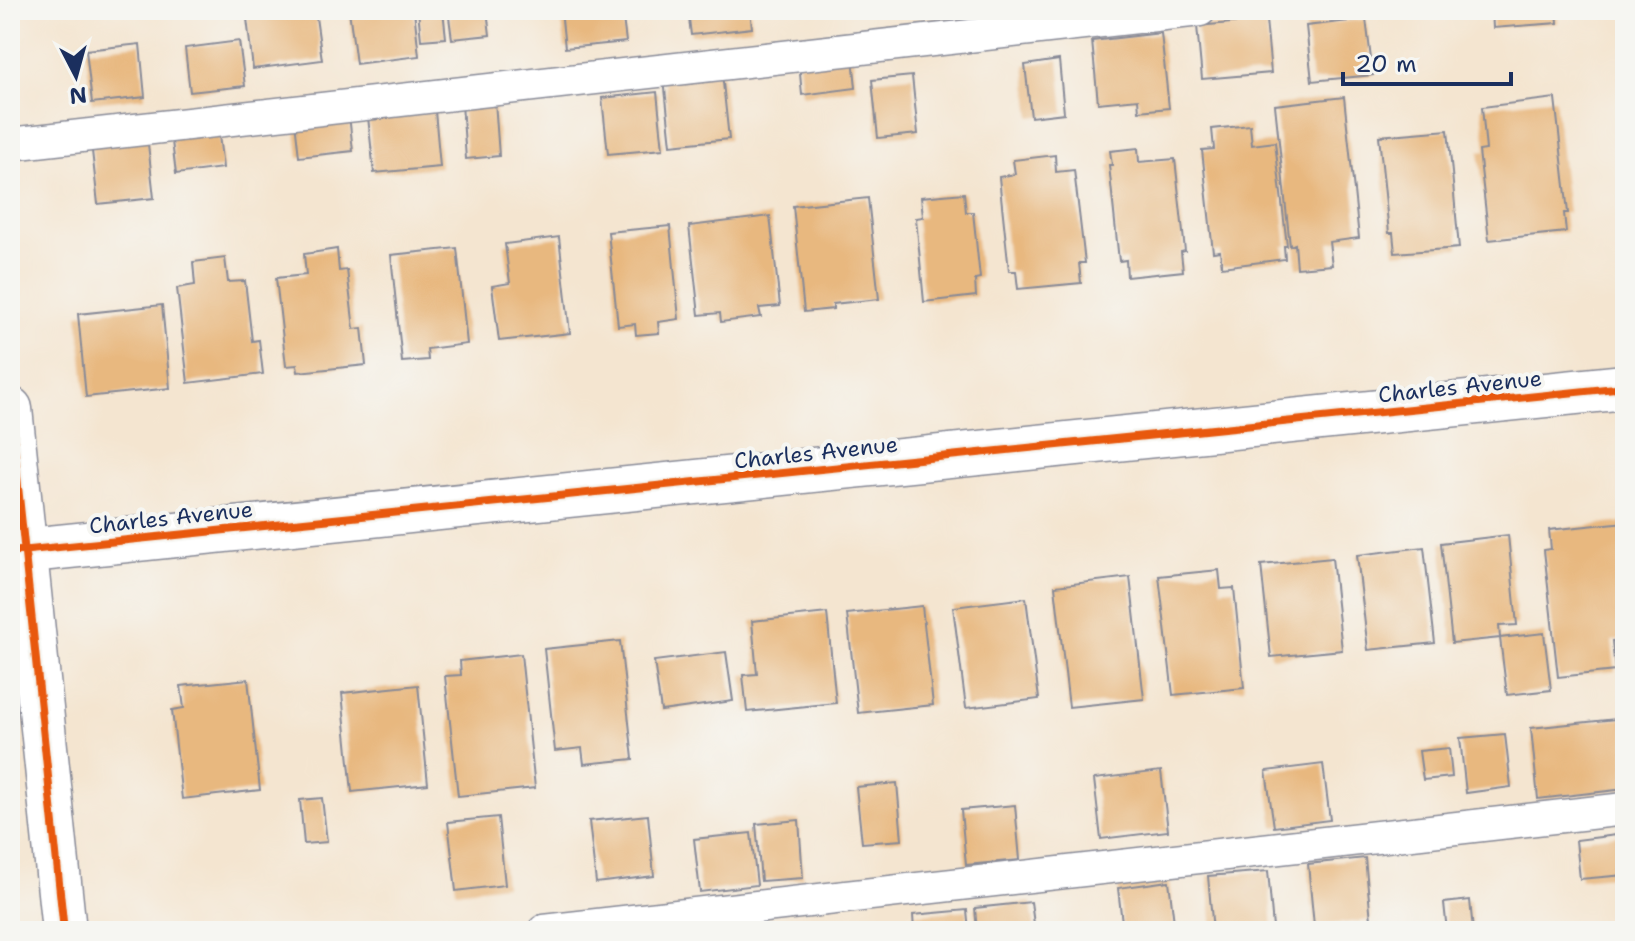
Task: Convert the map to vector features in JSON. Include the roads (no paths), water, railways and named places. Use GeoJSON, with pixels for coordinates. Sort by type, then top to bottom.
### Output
{"type":"FeatureCollection","features":[{"type":"Feature","properties":{"kind":"street","name":"Charles Avenue"},"geometry":{"type":"LineString","coordinates":[[17,551],[1625,387]]}},
{"type":"Feature","properties":{"kind":"street"},"geometry":{"type":"LineString","coordinates":[[10,409],[17,551],[64,931]]}},
{"type":"Feature","properties":{"kind":"lane"},"geometry":{"type":"LineString","coordinates":[[10,144],[1200,10]]}},
{"type":"Feature","properties":{"kind":"lane"},"geometry":{"type":"LineString","coordinates":[[544,931],[1625,809]]}}]}
